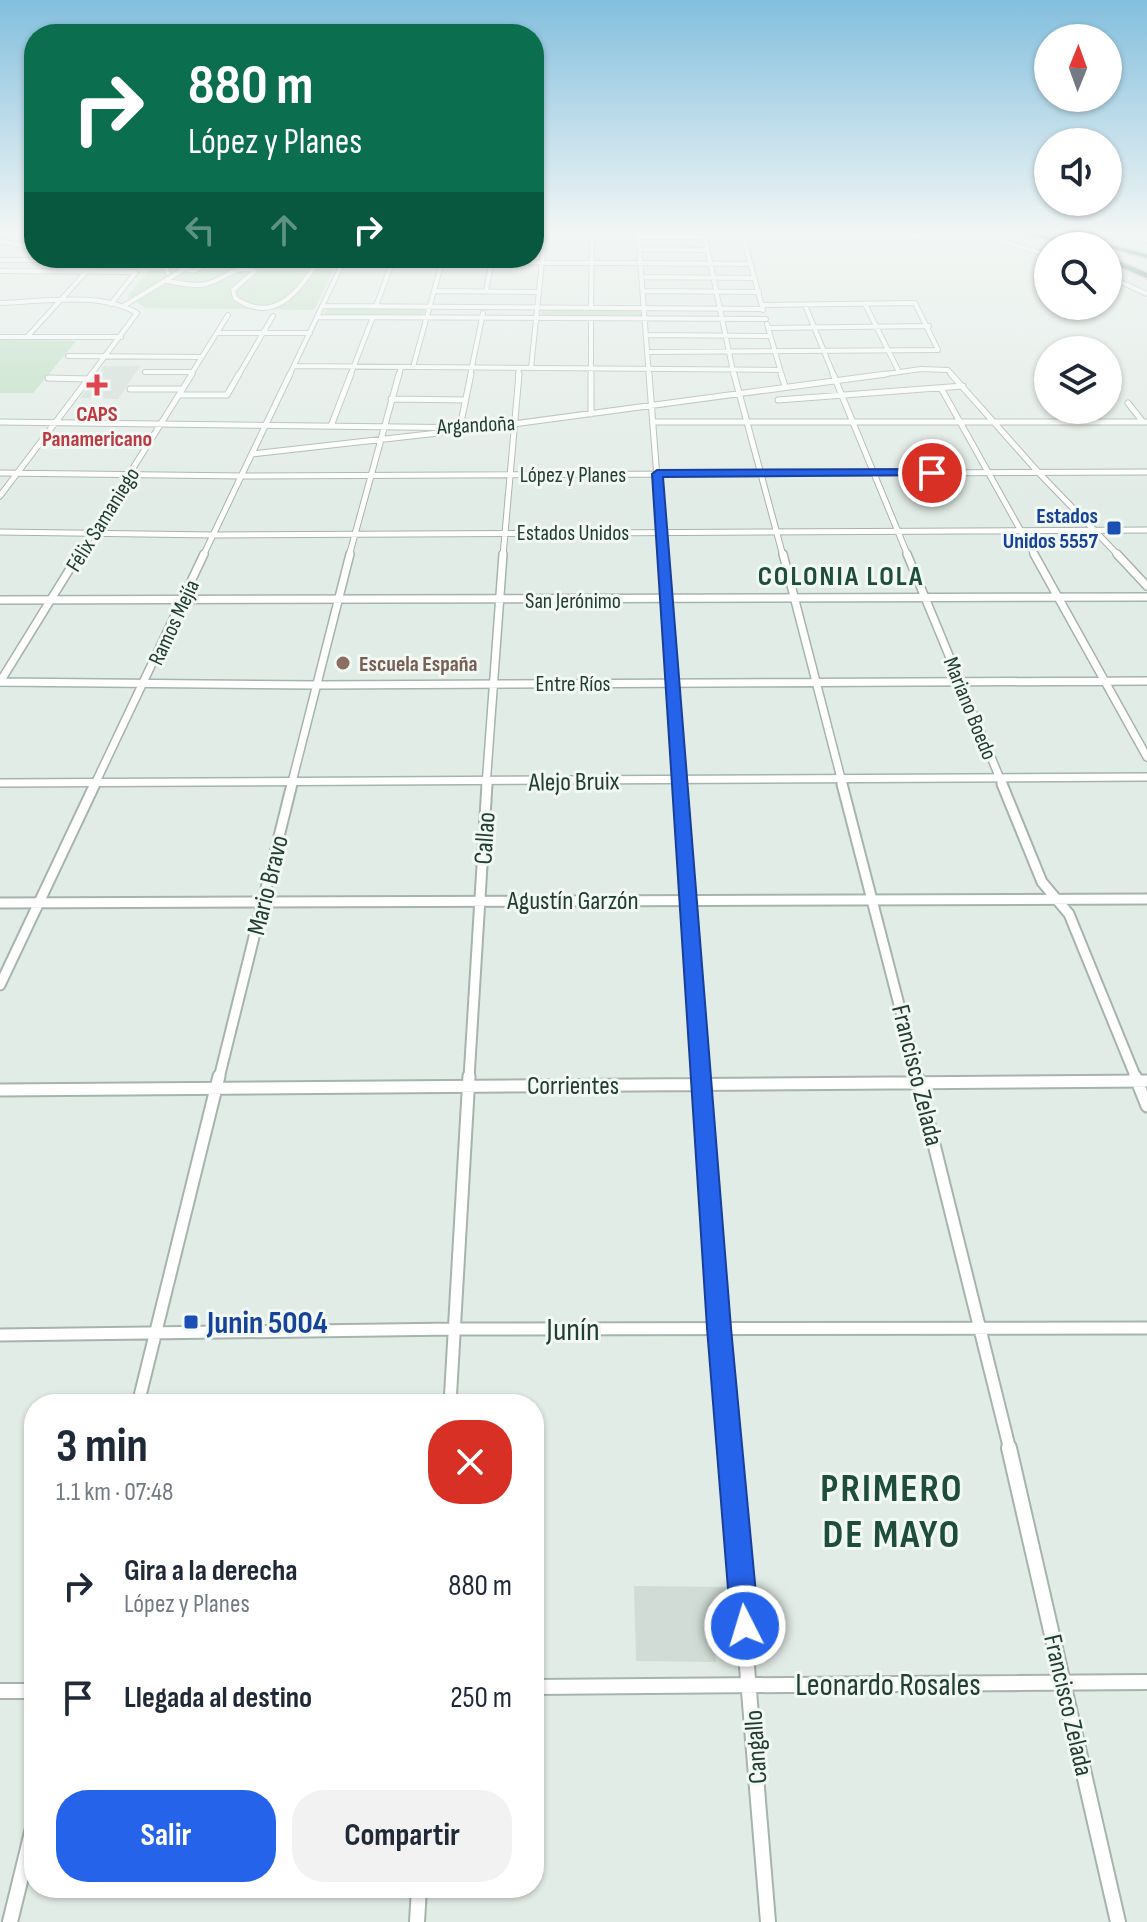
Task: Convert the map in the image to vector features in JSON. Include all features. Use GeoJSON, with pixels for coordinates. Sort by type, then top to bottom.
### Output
{"type":"FeatureCollection","features":[{"type":"Feature","properties":{"kind":"street"},"geometry":{"type":"LineString","coordinates":[[27,337],[40,323]]}},
{"type":"Feature","properties":{"kind":"street"},"geometry":{"type":"LineString","coordinates":[[0,496],[132,323]]}},
{"type":"Feature","properties":{"kind":"street","name":"Félix Samaniego"},"geometry":{"type":"LineString","coordinates":[[0,682],[223,323]]}},
{"type":"Feature","properties":{"kind":"street"},"geometry":{"type":"LineString","coordinates":[[130,389],[227,395],[269,323]]}},
{"type":"Feature","properties":{"kind":"street","name":"Ramos Mejía"},"geometry":{"type":"LineString","coordinates":[[0,985],[315,323]]}},
{"type":"Feature","properties":{"kind":"street"},"geometry":{"type":"LineString","coordinates":[[331,426],[371,323]]}},
{"type":"Feature","properties":{"kind":"street"},"geometry":{"type":"LineString","coordinates":[[413,367],[425,323]]}},
{"type":"Feature","properties":{"kind":"street"},"geometry":{"type":"LineString","coordinates":[[460,427],[481,323]]}},
{"type":"Feature","properties":{"kind":"street"},"geometry":{"type":"LineString","coordinates":[[531,368],[536,323]]}},
{"type":"Feature","properties":{"kind":"street"},"geometry":{"type":"LineString","coordinates":[[591,323],[591,414]]}},
{"type":"Feature","properties":{"kind":"street","name":"Cangallo"},"geometry":{"type":"LineString","coordinates":[[646,323],[719,1328],[768,1922]]}},
{"type":"Feature","properties":{"kind":"street","name":"Francisco Zelada"},"geometry":{"type":"LineString","coordinates":[[724,323],[733,369],[874,900],[982,1329],[1118,1922]]}},
{"type":"Feature","properties":{"kind":"street"},"geometry":{"type":"LineString","coordinates":[[767,323],[785,386]]}},
{"type":"Feature","properties":{"kind":"street","name":"Mariano Boedo"},"geometry":{"type":"LineString","coordinates":[[811,323],[1042,882],[1069,914],[1142,1081],[1147,1106]]}},
{"type":"Feature","properties":{"kind":"street"},"geometry":{"type":"LineString","coordinates":[[875,323],[899,372]]}},
{"type":"Feature","properties":{"kind":"street"},"geometry":{"type":"LineString","coordinates":[[648,352],[937,351],[927,323]]}},
{"type":"Feature","properties":{"kind":"street"},"geometry":{"type":"LineString","coordinates":[[768,328],[929,326]]}},
{"type":"Feature","properties":{"kind":"street"},"geometry":{"type":"LineString","coordinates":[[217,333],[310,333]]}},
{"type":"Feature","properties":{"kind":"street"},"geometry":{"type":"LineString","coordinates":[[647,335],[770,336]]}},
{"type":"Feature","properties":{"kind":"street"},"geometry":{"type":"LineString","coordinates":[[0,337],[121,337]]}},
{"type":"Feature","properties":{"kind":"street"},"geometry":{"type":"LineString","coordinates":[[68,356],[202,357]]}},
{"type":"Feature","properties":{"kind":"street"},"geometry":{"type":"LineString","coordinates":[[294,366],[780,370]]}},
{"type":"Feature","properties":{"kind":"street","name":"Mario Bravo"},"geometry":{"type":"LineString","coordinates":[[140,1394],[337,601],[378,441],[401,367]]}},
{"type":"Feature","properties":{"kind":"street","name":"Callao"},"geometry":{"type":"LineString","coordinates":[[451,1394],[493,684],[512,423],[519,368]]}},
{"type":"Feature","properties":{"kind":"street","name":"Argandoña"},"geometry":{"type":"LineString","coordinates":[[0,422],[483,428],[899,372],[948,370],[963,386]]}},
{"type":"Feature","properties":{"kind":"street"},"geometry":{"type":"LineString","coordinates":[[145,372],[192,372]]}},
{"type":"Feature","properties":{"kind":"street"},"geometry":{"type":"LineString","coordinates":[[48,378],[90,379]]}},
{"type":"Feature","properties":{"kind":"street"},"geometry":{"type":"LineString","coordinates":[[778,400],[963,386],[1039,473],[1147,586]]}},
{"type":"Feature","properties":{"kind":"street"},"geometry":{"type":"LineString","coordinates":[[941,388],[1147,757]]}},
{"type":"Feature","properties":{"kind":"street"},"geometry":{"type":"LineString","coordinates":[[391,399],[466,400]]}},
{"type":"Feature","properties":{"kind":"street"},"geometry":{"type":"LineString","coordinates":[[1128,403],[1146,423]]}},
{"type":"Feature","properties":{"kind":"street"},"geometry":{"type":"LineString","coordinates":[[653,422],[1146,423]]}},
{"type":"Feature","properties":{"kind":"street"},"geometry":{"type":"LineString","coordinates":[[252,454],[483,428]]}},
{"type":"Feature","properties":{"kind":"street","name":"López y Planes"},"geometry":{"type":"LineString","coordinates":[[0,473],[243,476],[1147,472]]}},
{"type":"Feature","properties":{"kind":"street","name":"Estados Unidos"},"geometry":{"type":"LineString","coordinates":[[0,532],[214,535],[1147,530]]}},
{"type":"Feature","properties":{"kind":"street","name":"San Jerónimo"},"geometry":{"type":"LineString","coordinates":[[0,600],[1147,597]]}},
{"type":"Feature","properties":{"kind":"street","name":"Entre Ríos"},"geometry":{"type":"LineString","coordinates":[[0,682],[317,685],[1147,681]]}},
{"type":"Feature","properties":{"kind":"street","name":"Alejo Bruix"},"geometry":{"type":"LineString","coordinates":[[0,783],[293,784],[1147,777]]}},
{"type":"Feature","properties":{"kind":"street","name":"Agustín Garzón"},"geometry":{"type":"LineString","coordinates":[[0,903],[1147,899]]}},
{"type":"Feature","properties":{"kind":"street","name":"Corrientes"},"geometry":{"type":"LineString","coordinates":[[0,1090],[1142,1081]]}},
{"type":"Feature","properties":{"kind":"street","name":"Junín"},"geometry":{"type":"LineString","coordinates":[[0,1335],[455,1329],[1147,1328]]}},
{"type":"Feature","properties":{"kind":"street","name":"Leonardo Rosales"},"geometry":{"type":"LineString","coordinates":[[544,1687],[1147,1682]]}},
{"type":"Feature","properties":{"kind":"street"},"geometry":{"type":"LineString","coordinates":[[0,1691],[24,1691]]}},
{"type":"Feature","properties":{"kind":"street"},"geometry":{"type":"LineString","coordinates":[[10,1922],[24,1865]]}},
{"type":"Feature","properties":{"kind":"street"},"geometry":{"type":"LineString","coordinates":[[417,1922],[418,1898]]}},
{"type":"Feature","properties":{"kind":"shaded area"},"geometry":{"type":"Polygon","coordinates":[[[104,366],[140,366],[118,399],[80,398],[104,366]]]}},
{"type":"Feature","properties":{"kind":"shaded area"},"geometry":{"type":"Polygon","coordinates":[[[634,1586],[729,1587],[732,1621],[713,1621],[716,1662],[636,1661],[634,1586]]]}},
{"type":"Feature","properties":{"kind":"green space"},"geometry":{"type":"Polygon","coordinates":[[[0,340],[76,341],[33,393],[0,393],[0,340]]]}},
{"type":"Feature","properties":{"kind":"place","name":"CAPS Panamericano"},"geometry":{"type":"Point","coordinates":[97,385]}},
{"type":"Feature","properties":{"kind":"place","name":"Estados Unidos 5557"},"geometry":{"type":"Point","coordinates":[1114,528]}},
{"type":"Feature","properties":{"kind":"place","name":"Escuela España"},"geometry":{"type":"Point","coordinates":[343,663]}},
{"type":"Feature","properties":{"kind":"place","name":"Junin 5004"},"geometry":{"type":"Point","coordinates":[191,1322]}},
{"type":"Feature","properties":{"kind":"district","name":"COLONIA LOLA"},"geometry":{"type":"Point","coordinates":[841,575]}},
{"type":"Feature","properties":{"kind":"district","name":"PRIMERO DE MAYO"},"geometry":{"type":"Point","coordinates":[892,1510]}},
{"type":"Feature","properties":{"kind":"route"},"geometry":{"type":"LineString","coordinates":[[745,1626],[719,1328],[657,474],[932,473]]}}]}
